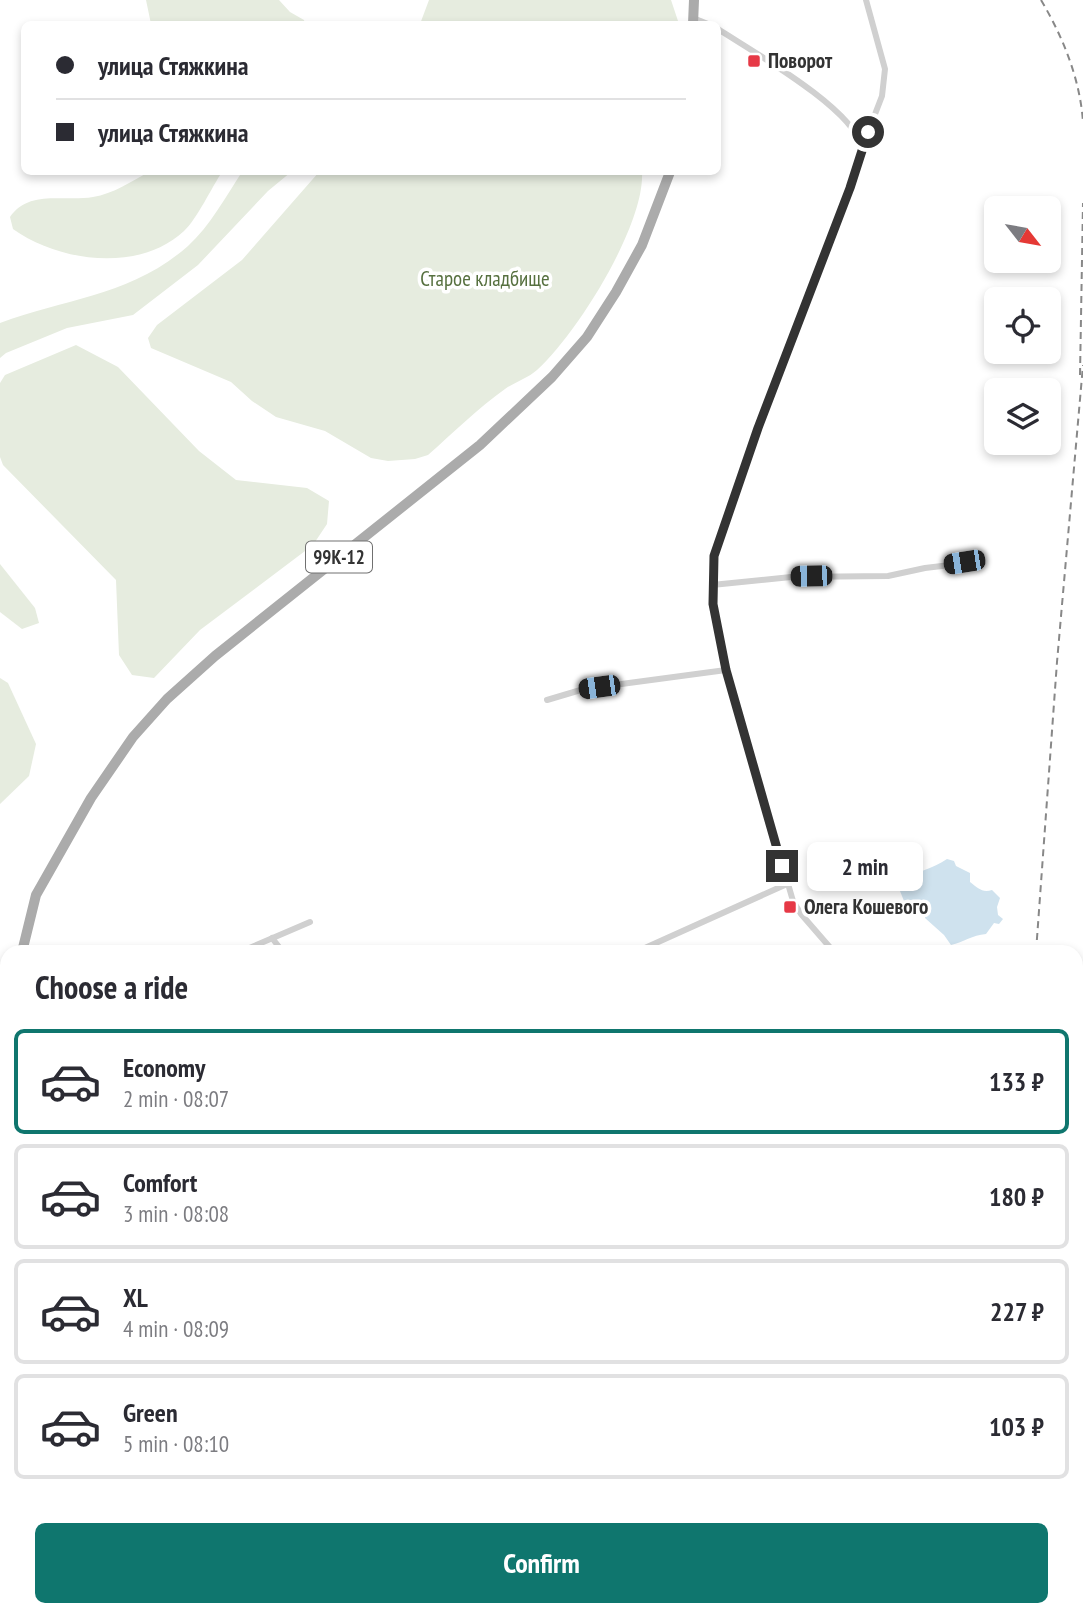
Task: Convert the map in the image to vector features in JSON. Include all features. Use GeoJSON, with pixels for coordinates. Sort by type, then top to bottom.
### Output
{"type":"FeatureCollection","features":[{"type":"Feature","properties":{"kind":"main road"},"geometry":{"type":"LineString","coordinates":[[693,21],[694,0]]}},
{"type":"Feature","properties":{"kind":"main road","name":"99К-12"},"geometry":{"type":"LineString","coordinates":[[24,945],[36,895],[91,798],[133,737],[167,699],[215,656],[480,445],[552,377],[587,337],[616,292],[642,245],[669,175]]}},
{"type":"Feature","properties":{"kind":"street"},"geometry":{"type":"LineString","coordinates":[[828,945],[801,914],[787,884],[726,670],[713,604],[712,585],[714,556],[758,428],[850,188],[882,96],[885,69],[866,0]]}},
{"type":"Feature","properties":{"kind":"street"},"geometry":{"type":"LineString","coordinates":[[721,31],[818,96],[857,134],[862,149]]}},
{"type":"Feature","properties":{"kind":"street"},"geometry":{"type":"LineString","coordinates":[[712,585],[791,577],[888,576],[967,563]]}},
{"type":"Feature","properties":{"kind":"street"},"geometry":{"type":"LineString","coordinates":[[547,700],[584,689],[726,670]]}},
{"type":"Feature","properties":{"kind":"street"},"geometry":{"type":"LineString","coordinates":[[652,945],[787,884]]}},
{"type":"Feature","properties":{"kind":"street"},"geometry":{"type":"LineString","coordinates":[[256,945],[310,922]]}},
{"type":"Feature","properties":{"kind":"street"},"geometry":{"type":"LineString","coordinates":[[272,938],[277,945]]}},
{"type":"Feature","properties":{"kind":"green space"},"geometry":{"type":"Polygon","coordinates":[[[146,0],[279,0],[290,12],[304,21],[150,21],[146,0]]]}},
{"type":"Feature","properties":{"kind":"green space"},"geometry":{"type":"Polygon","coordinates":[[[429,0],[671,0],[678,21],[421,21],[429,0]]]}},
{"type":"Feature","properties":{"kind":"green space"},"geometry":{"type":"Polygon","coordinates":[[[144,175],[220,175],[189,226],[166,244],[145,253],[122,258],[75,255],[53,249],[13,229],[10,217],[27,203],[48,198],[100,195],[144,175]]]}},
{"type":"Feature","properties":{"kind":"green space"},"geometry":{"type":"Polygon","coordinates":[[[240,175],[287,175],[268,191],[198,265],[133,315],[67,328],[6,353],[0,358],[0,323],[98,294],[144,276],[188,246],[217,210],[240,175]]]}},
{"type":"Feature","properties":{"kind":"green space","name":"Старое кладбище"},"geometry":{"type":"Polygon","coordinates":[[[316,175],[642,175],[640,194],[621,248],[589,306],[571,331],[533,373],[485,404],[428,455],[415,459],[388,461],[371,458],[325,431],[276,417],[252,401],[231,382],[151,348],[148,338],[157,325],[242,260],[316,175]]]}},
{"type":"Feature","properties":{"kind":"green space"},"geometry":{"type":"Polygon","coordinates":[[[76,345],[118,367],[199,451],[236,480],[307,488],[329,501],[327,524],[313,545],[200,630],[154,678],[132,675],[119,655],[116,580],[3,465],[0,457],[0,383],[5,375],[76,345]]]}},
{"type":"Feature","properties":{"kind":"green space"},"geometry":{"type":"Polygon","coordinates":[[[0,564],[35,608],[39,623],[22,629],[0,612],[0,564]]]}},
{"type":"Feature","properties":{"kind":"green space"},"geometry":{"type":"Polygon","coordinates":[[[0,678],[8,683],[36,744],[29,776],[0,804],[0,678]]]}},
{"type":"Feature","properties":{"kind":"water"},"geometry":{"type":"Polygon","coordinates":[[[947,859],[970,873],[970,882],[975,886],[992,890],[1000,898],[998,915],[1003,919],[999,924],[994,923],[986,934],[951,945],[925,918],[922,902],[904,901],[900,891],[908,885],[899,879],[947,859]]]}},
{"type":"Feature","properties":{"kind":"railway"},"geometry":{"type":"LineString","coordinates":[[1041,0],[1069,59],[1083,122]]}},
{"type":"Feature","properties":{"kind":"railway"},"geometry":{"type":"LineString","coordinates":[[1080,375],[1083,203]]}},
{"type":"Feature","properties":{"kind":"railway"},"geometry":{"type":"LineString","coordinates":[[1037,945],[1057,662],[1083,365]]}},
{"type":"Feature","properties":{"kind":"place","name":"Поворот"},"geometry":{"type":"Point","coordinates":[754,61]}},
{"type":"Feature","properties":{"kind":"place","name":"Олега Кошевого"},"geometry":{"type":"Point","coordinates":[790,907]}},
{"type":"Feature","properties":{"kind":"route"},"geometry":{"type":"LineString","coordinates":[[782,866],[726,670],[713,604],[714,556],[758,428],[850,188],[868,132]]}}]}
